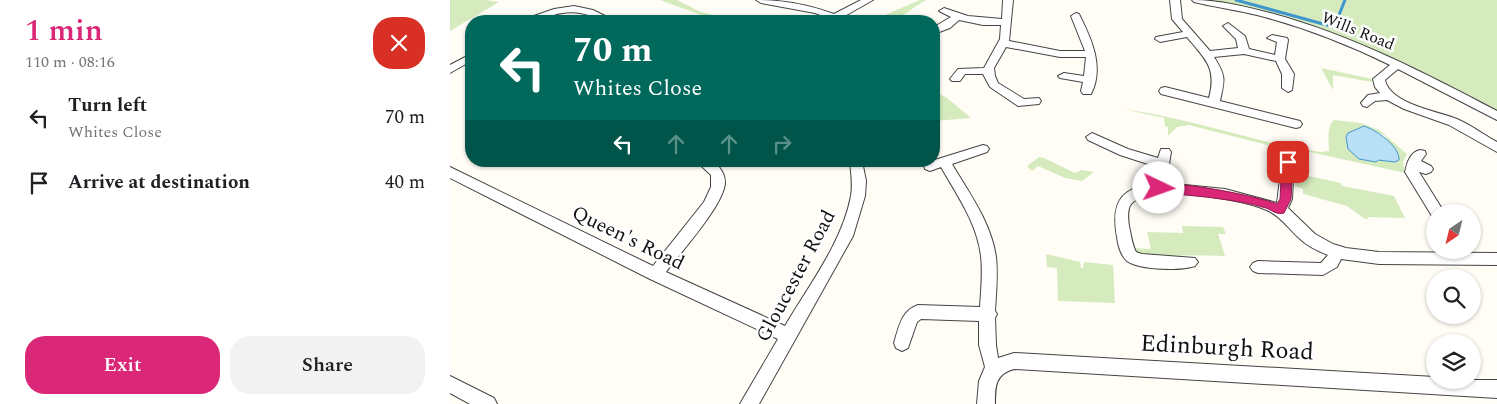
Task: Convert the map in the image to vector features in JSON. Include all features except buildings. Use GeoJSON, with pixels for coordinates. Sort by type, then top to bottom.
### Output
{"type":"FeatureCollection","features":[{"type":"Feature","properties":{"kind":"street"},"geometry":{"type":"LineString","coordinates":[[538,15],[562,0]]}},
{"type":"Feature","properties":{"kind":"street"},"geometry":{"type":"LineString","coordinates":[[583,0],[589,11]]}},
{"type":"Feature","properties":{"kind":"street"},"geometry":{"type":"LineString","coordinates":[[761,0],[782,2],[828,15]]}},
{"type":"Feature","properties":{"kind":"street"},"geometry":{"type":"LineString","coordinates":[[839,15],[868,0]]}},
{"type":"Feature","properties":{"kind":"street"},"geometry":{"type":"LineString","coordinates":[[1008,0],[1004,43],[989,71],[994,86],[1021,108],[1035,101]]}},
{"type":"Feature","properties":{"kind":"street"},"geometry":{"type":"LineString","coordinates":[[1175,0],[1177,19],[1213,62],[1219,77],[1214,103]]}},
{"type":"Feature","properties":{"kind":"street","name":"Wills Road"},"geometry":{"type":"LineString","coordinates":[[1197,0],[1240,9],[1325,34],[1397,64],[1497,116]]}},
{"type":"Feature","properties":{"kind":"street"},"geometry":{"type":"LineString","coordinates":[[546,15],[567,9],[589,11],[597,15]]}},
{"type":"Feature","properties":{"kind":"street"},"geometry":{"type":"LineString","coordinates":[[944,11],[957,17],[987,22],[1007,22]]}},
{"type":"Feature","properties":{"kind":"street"},"geometry":{"type":"LineString","coordinates":[[1064,76],[1088,86],[1092,67],[1090,54],[1088,44],[1078,28],[1076,16]]}},
{"type":"Feature","properties":{"kind":"street"},"geometry":{"type":"LineString","coordinates":[[940,28],[957,17]]}},
{"type":"Feature","properties":{"kind":"street"},"geometry":{"type":"LineString","coordinates":[[1226,25],[1241,38],[1244,51]]}},
{"type":"Feature","properties":{"kind":"street"},"geometry":{"type":"LineString","coordinates":[[1158,41],[1189,34]]}},
{"type":"Feature","properties":{"kind":"street"},"geometry":{"type":"LineString","coordinates":[[1280,37],[1280,59],[1291,74],[1288,88]]}},
{"type":"Feature","properties":{"kind":"street"},"geometry":{"type":"LineString","coordinates":[[1004,43],[1060,54],[1090,54]]}},
{"type":"Feature","properties":{"kind":"street"},"geometry":{"type":"LineString","coordinates":[[1207,54],[1244,51],[1280,59]]}},
{"type":"Feature","properties":{"kind":"street"},"geometry":{"type":"LineString","coordinates":[[454,68],[465,61]]}},
{"type":"Feature","properties":{"kind":"street"},"geometry":{"type":"LineString","coordinates":[[1397,64],[1379,80],[1381,89],[1388,96],[1401,104],[1455,123],[1497,148]]}},
{"type":"Feature","properties":{"kind":"street"},"geometry":{"type":"LineString","coordinates":[[959,72],[989,71]]}},
{"type":"Feature","properties":{"kind":"street"},"geometry":{"type":"LineString","coordinates":[[1166,78],[1163,95],[1283,117],[1296,124]]}},
{"type":"Feature","properties":{"kind":"street"},"geometry":{"type":"LineString","coordinates":[[1367,103],[1372,98],[1388,96]]}},
{"type":"Feature","properties":{"kind":"street"},"geometry":{"type":"LineString","coordinates":[[1091,137],[1124,152],[1164,158],[1168,188]]}},
{"type":"Feature","properties":{"kind":"street"},"geometry":{"type":"LineString","coordinates":[[940,163],[983,149]]}},
{"type":"Feature","properties":{"kind":"street"},"geometry":{"type":"LineString","coordinates":[[1426,169],[1417,159],[1414,175],[1432,204]]}},
{"type":"Feature","properties":{"kind":"street"},"geometry":{"type":"LineString","coordinates":[[1280,210],[1285,199],[1288,162]]}},
{"type":"Feature","properties":{"kind":"street"},"geometry":{"type":"LineString","coordinates":[[656,274],[709,206],[716,194],[719,182],[717,174],[711,167]]}},
{"type":"Feature","properties":{"kind":"street","name":"Gloucester Road"},"geometry":{"type":"LineString","coordinates":[[749,404],[846,236],[858,196],[859,181],[857,167]]}},
{"type":"Feature","properties":{"kind":"street"},"geometry":{"type":"LineString","coordinates":[[939,167],[970,207],[985,241],[990,277],[988,344],[990,362],[994,368],[988,377],[986,404]]}},
{"type":"Feature","properties":{"kind":"street","name":"Queen's Road"},"geometry":{"type":"LineString","coordinates":[[450,172],[656,274],[789,336]]}},
{"type":"Feature","properties":{"kind":"street"},"geometry":{"type":"LineString","coordinates":[[1190,262],[1139,260],[1133,258],[1114,218],[1132,196],[1150,189],[1168,188],[1229,196],[1269,205],[1280,210],[1308,237],[1337,252],[1377,258],[1426,256]]}},
{"type":"Feature","properties":{"kind":"street"},"geometry":{"type":"LineString","coordinates":[[1258,267],[1307,270],[1323,268],[1332,262],[1337,252]]}},
{"type":"Feature","properties":{"kind":"street"},"geometry":{"type":"LineString","coordinates":[[1481,257],[1497,259]]}},
{"type":"Feature","properties":{"kind":"street"},"geometry":{"type":"LineString","coordinates":[[902,342],[910,318],[918,312],[989,314]]}},
{"type":"Feature","properties":{"kind":"street","name":"Edinburgh Road"},"geometry":{"type":"LineString","coordinates":[[994,368],[1014,361],[1497,389]]}},
{"type":"Feature","properties":{"kind":"street"},"geometry":{"type":"LineString","coordinates":[[450,384],[488,404]]}},
{"type":"Feature","properties":{"kind":"green space"},"geometry":{"type":"Polygon","coordinates":[[[450,0],[499,2],[477,15],[465,15],[465,22],[450,31],[450,0]]]}},
{"type":"Feature","properties":{"kind":"green space"},"geometry":{"type":"Polygon","coordinates":[[[660,0],[677,0],[701,12],[712,15],[701,15],[660,0]]]}},
{"type":"Feature","properties":{"kind":"green space"},"geometry":{"type":"Polygon","coordinates":[[[920,0],[926,0],[904,15],[885,15],[920,0]]]}},
{"type":"Feature","properties":{"kind":"green space"},"geometry":{"type":"Polygon","coordinates":[[[1208,0],[1497,0],[1497,113],[1361,45],[1208,0]]]}},
{"type":"Feature","properties":{"kind":"green space"},"geometry":{"type":"Polygon","coordinates":[[[1321,68],[1372,79],[1372,82],[1333,75],[1333,90],[1321,68]]]}},
{"type":"Feature","properties":{"kind":"green space"},"geometry":{"type":"Polygon","coordinates":[[[940,94],[947,98],[971,118],[940,121],[940,94]]]}},
{"type":"Feature","properties":{"kind":"green space"},"geometry":{"type":"Polygon","coordinates":[[[1123,109],[1173,118],[1295,148],[1320,152],[1329,151],[1329,130],[1334,120],[1361,123],[1379,130],[1407,154],[1403,162],[1405,173],[1296,149],[1296,159],[1284,155],[1281,151],[1271,146],[1189,125],[1177,127],[1168,136],[1168,127],[1165,126],[1164,118],[1123,109]],[[1364,126],[1348,133],[1346,137],[1348,149],[1361,159],[1377,162],[1389,143],[1385,136],[1364,126]]]}},
{"type":"Feature","properties":{"kind":"green space"},"geometry":{"type":"Polygon","coordinates":[[[1039,157],[1075,173],[1081,170],[1094,172],[1082,181],[1065,178],[1038,166],[1032,171],[1027,166],[1039,157]]]}},
{"type":"Feature","properties":{"kind":"green space"},"geometry":{"type":"Polygon","coordinates":[[[1304,175],[1341,183],[1342,186],[1394,196],[1405,218],[1367,217],[1368,219],[1365,219],[1347,206],[1303,194],[1303,189],[1295,186],[1295,178],[1303,180],[1304,175]]]}},
{"type":"Feature","properties":{"kind":"green space"},"geometry":{"type":"Polygon","coordinates":[[[1182,226],[1223,227],[1226,234],[1218,234],[1225,256],[1139,256],[1132,248],[1151,249],[1147,232],[1183,233],[1182,226]]]}},
{"type":"Feature","properties":{"kind":"green space"},"geometry":{"type":"Polygon","coordinates":[[[1046,254],[1080,262],[1081,268],[1083,268],[1084,262],[1113,265],[1115,303],[1058,301],[1057,268],[1047,267],[1046,254]]]}},
{"type":"Feature","properties":{"kind":"water"},"geometry":{"type":"Polygon","coordinates":[[[1364,126],[1375,131],[1392,144],[1396,149],[1399,160],[1395,162],[1378,160],[1376,162],[1359,159],[1348,149],[1346,137],[1348,133],[1364,126]]]}},
{"type":"Feature","properties":{"kind":"waterway"},"geometry":{"type":"LineString","coordinates":[[1236,0],[1334,27]]}},
{"type":"Feature","properties":{"kind":"waterway"},"geometry":{"type":"LineString","coordinates":[[1335,25],[1345,0]]}},
{"type":"Feature","properties":{"kind":"route"},"geometry":{"type":"LineString","coordinates":[[1159,188],[1207,192],[1269,205],[1280,210],[1285,199],[1288,162]]}}]}
